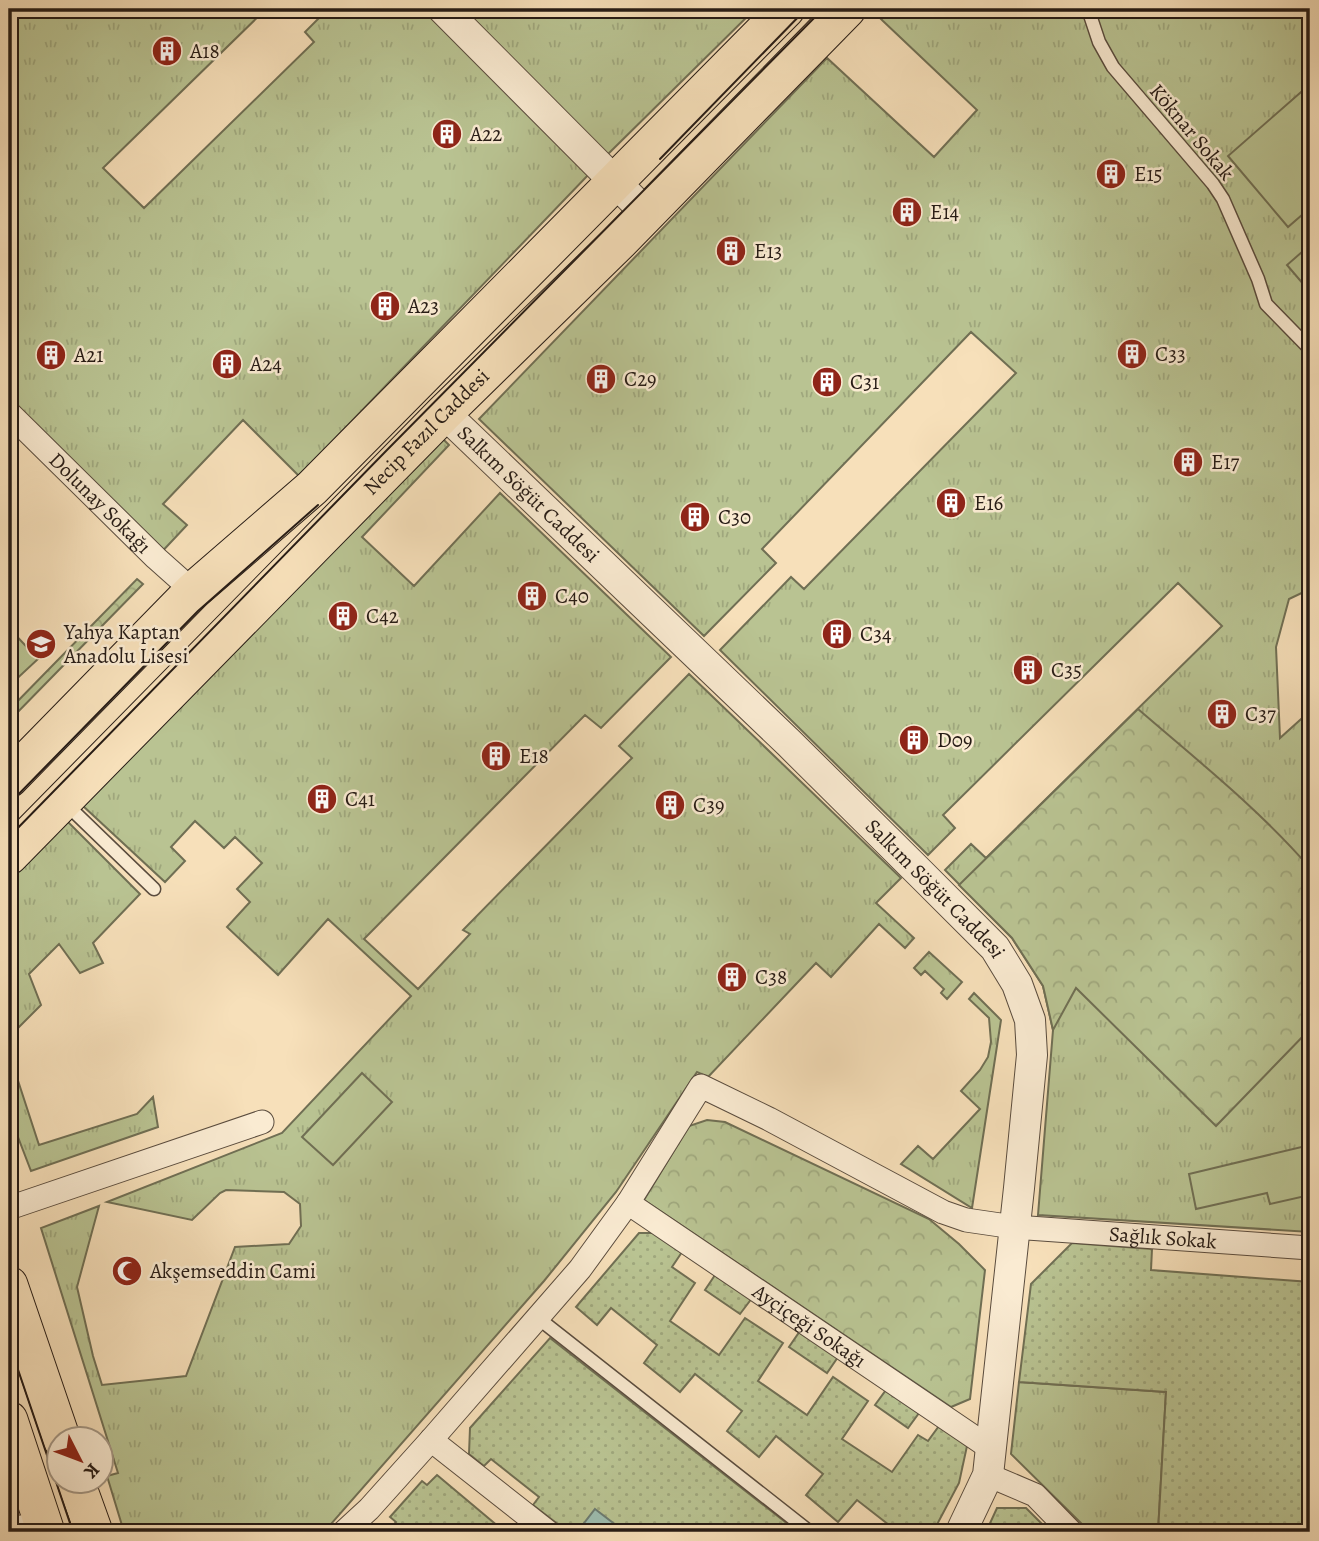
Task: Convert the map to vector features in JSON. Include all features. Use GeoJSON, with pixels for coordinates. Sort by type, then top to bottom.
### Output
{"type":"FeatureCollection","features":[{"type":"Feature","properties":{"kind":"main road","name":"Necip Fazıl Caddesi"},"geometry":{"type":"LineString","coordinates":[[9,779],[193,591],[312,488],[786,9]]}},
{"type":"Feature","properties":{"kind":"main road","name":"Necip Fazıl Caddesi"},"geometry":{"type":"LineString","coordinates":[[9,856],[444,413],[647,214],[847,9]]}},
{"type":"Feature","properties":{"kind":"main road"},"geometry":{"type":"LineString","coordinates":[[9,1285],[57,1426]]}},
{"type":"Feature","properties":{"kind":"main road"},"geometry":{"type":"LineString","coordinates":[[9,1420],[33,1528]]}},
{"type":"Feature","properties":{"kind":"main road"},"geometry":{"type":"LineString","coordinates":[[81,1496],[94,1532]]}},
{"type":"Feature","properties":{"kind":"street"},"geometry":{"type":"LineString","coordinates":[[443,9],[647,214]]}},
{"type":"Feature","properties":{"kind":"street","name":"Dolunay Sokağı"},"geometry":{"type":"LineString","coordinates":[[9,413],[193,591]]}},
{"type":"Feature","properties":{"kind":"street","name":"Salkım Söğüt Caddesi"},"geometry":{"type":"LineString","coordinates":[[444,413],[789,743],[995,947],[1017,984],[1030,1020],[1032,1055],[989,1462],[961,1532]]}},
{"type":"Feature","properties":{"kind":"street","name":"Sağlık Sokak"},"geometry":{"type":"LineString","coordinates":[[628,1203],[701,1086],[769,1119],[943,1212],[966,1220],[1014,1227],[1310,1248]]}},
{"type":"Feature","properties":{"kind":"street"},"geometry":{"type":"LineString","coordinates":[[9,1208],[262,1122]]}},
{"type":"Feature","properties":{"kind":"street"},"geometry":{"type":"LineString","coordinates":[[344,1532],[369,1509],[538,1318],[580,1269],[628,1203]]}},
{"type":"Feature","properties":{"kind":"street","name":"Ayçiçeği Sokağı"},"geometry":{"type":"LineString","coordinates":[[628,1203],[1035,1495],[1071,1532]]}},
{"type":"Feature","properties":{"kind":"street"},"geometry":{"type":"LineString","coordinates":[[431,1440],[548,1532]]}},
{"type":"Feature","properties":{"kind":"lane","name":"Köknar Sokak"},"geometry":{"type":"LineString","coordinates":[[1088,9],[1100,43],[1113,67],[1223,199],[1266,304],[1310,349]]}},
{"type":"Feature","properties":{"kind":"lane"},"geometry":{"type":"LineString","coordinates":[[63,801],[154,889]]}},
{"type":"Feature","properties":{"kind":"lane"},"geometry":{"type":"LineString","coordinates":[[538,1318],[810,1532]]}},
{"type":"Feature","properties":{"kind":"green space"},"geometry":{"type":"Polygon","coordinates":[[[9,9],[266,9],[103,168],[144,208],[314,42],[305,32],[328,9],[426,9],[591,172],[299,476],[243,420],[163,504],[187,525],[156,558],[9,413],[9,9]]]}},
{"type":"Feature","properties":{"kind":"green space"},"geometry":{"type":"Polygon","coordinates":[[[458,9],[755,9],[605,157],[458,9]]]}},
{"type":"Feature","properties":{"kind":"green space"},"geometry":{"type":"Polygon","coordinates":[[[1310,9],[1310,589],[1289,599],[1276,647],[1280,738],[1310,711],[1310,730],[1307,732],[1310,740],[1310,1232],[1038,1215],[1053,1030],[1043,986],[1012,938],[945,870],[971,844],[986,858],[1222,626],[1178,583],[943,815],[955,828],[928,855],[720,650],[791,577],[804,589],[1016,373],[971,332],[762,549],[776,563],[704,636],[479,419],[827,58],[934,157],[977,110],[883,21],[873,11],[1310,9]]]}},
{"type":"Feature","properties":{"kind":"green space"},"geometry":{"type":"Polygon","coordinates":[[[1308,86],[1310,208],[1288,227],[1228,156],[1308,86]]]}},
{"type":"Feature","properties":{"kind":"green space"},"geometry":{"type":"Polygon","coordinates":[[[1310,245],[1310,292],[1287,265],[1310,245]]]}},
{"type":"Feature","properties":{"kind":"green space"},"geometry":{"type":"Polygon","coordinates":[[[440,436],[449,445],[362,537],[414,586],[500,493],[671,657],[601,728],[585,715],[364,939],[418,989],[470,934],[463,930],[632,758],[619,746],[689,674],[901,878],[876,903],[914,938],[905,948],[879,924],[831,977],[816,963],[708,1077],[697,1072],[616,1192],[544,1281],[324,1532],[124,1532],[113,1496],[116,1496],[118,1473],[116,1426],[103,1426],[41,1228],[99,1206],[77,1287],[102,1385],[186,1376],[235,1247],[289,1244],[301,1226],[300,1204],[284,1192],[226,1190],[192,1220],[107,1202],[282,1133],[411,996],[328,919],[278,975],[227,927],[250,902],[237,889],[262,863],[235,837],[224,848],[195,821],[171,847],[185,861],[165,882],[83,806],[68,822],[140,894],[93,943],[103,963],[80,973],[59,944],[29,974],[41,1005],[9,1037],[9,881],[440,436]]]}},
{"type":"Feature","properties":{"kind":"green space"},"geometry":{"type":"Polygon","coordinates":[[[137,579],[143,584],[9,721],[9,710],[137,579]]]}},
{"type":"Feature","properties":{"kind":"green space"},"geometry":{"type":"Polygon","coordinates":[[[9,628],[38,659],[9,686],[9,628]]]}},
{"type":"Feature","properties":{"kind":"green space"},"geometry":{"type":"Polygon","coordinates":[[[1138,709],[1249,805],[1310,868],[1310,1029],[1216,1126],[1076,988],[1053,1030],[1043,986],[1012,938],[959,885],[1138,709]]]}},
{"type":"Feature","properties":{"kind":"green space"},"geometry":{"type":"Polygon","coordinates":[[[929,952],[962,982],[947,999],[941,993],[944,989],[925,971],[921,975],[914,968],[929,952]]]}},
{"type":"Feature","properties":{"kind":"green space"},"geometry":{"type":"Polygon","coordinates":[[[974,993],[1001,1020],[972,1208],[901,1164],[918,1146],[933,1159],[980,1109],[961,1091],[988,1057],[991,1042],[989,1018],[969,999],[974,993]]]}},
{"type":"Feature","properties":{"kind":"green space"},"geometry":{"type":"Polygon","coordinates":[[[9,1053],[39,1145],[137,1114],[153,1097],[158,1127],[31,1171],[16,1132],[9,1134],[9,1053]]]}},
{"type":"Feature","properties":{"kind":"green space"},"geometry":{"type":"Polygon","coordinates":[[[362,1073],[392,1102],[333,1165],[302,1137],[362,1073]]]}},
{"type":"Feature","properties":{"kind":"green space"},"geometry":{"type":"Polygon","coordinates":[[[707,1120],[725,1122],[929,1219],[985,1270],[970,1399],[951,1407],[644,1200],[689,1126],[707,1120]]]}},
{"type":"Feature","properties":{"kind":"green space"},"geometry":{"type":"Polygon","coordinates":[[[1310,1145],[1310,1195],[1270,1204],[1267,1193],[1196,1209],[1189,1174],[1310,1145]]]}},
{"type":"Feature","properties":{"kind":"green space"},"geometry":{"type":"Polygon","coordinates":[[[639,1233],[655,1233],[682,1252],[672,1267],[695,1283],[670,1321],[719,1355],[745,1318],[783,1343],[758,1381],[807,1415],[833,1377],[868,1401],[842,1439],[892,1472],[918,1435],[928,1441],[939,1426],[967,1446],[959,1483],[933,1532],[898,1532],[857,1500],[838,1522],[806,1495],[823,1474],[776,1436],[759,1457],[727,1431],[742,1411],[695,1374],[680,1392],[644,1363],[657,1345],[611,1308],[597,1325],[576,1307],[639,1233]]]}},
{"type":"Feature","properties":{"kind":"green space"},"geometry":{"type":"Polygon","coordinates":[[[1072,1243],[1152,1249],[1151,1270],[1310,1282],[1310,1532],[1158,1532],[1166,1392],[1019,1382],[1031,1284],[1072,1243]]]}},
{"type":"Feature","properties":{"kind":"green space"},"geometry":{"type":"Polygon","coordinates":[[[715,1275],[752,1298],[740,1314],[705,1290],[715,1275]]]}},
{"type":"Feature","properties":{"kind":"green space"},"geometry":{"type":"Polygon","coordinates":[[[800,1331],[838,1357],[827,1373],[789,1347],[800,1331]]]}},
{"type":"Feature","properties":{"kind":"green space"},"geometry":{"type":"Polygon","coordinates":[[[550,1338],[798,1532],[568,1532],[533,1505],[539,1497],[491,1459],[484,1466],[469,1454],[470,1428],[550,1338]]]}},
{"type":"Feature","properties":{"kind":"green space"},"geometry":{"type":"Polygon","coordinates":[[[1019,1382],[1166,1392],[1158,1532],[1090,1532],[1011,1454],[1019,1382]]]}},
{"type":"Feature","properties":{"kind":"green space"},"geometry":{"type":"Polygon","coordinates":[[[886,1390],[919,1413],[908,1428],[875,1405],[886,1390]]]}},
{"type":"Feature","properties":{"kind":"green space"},"geometry":{"type":"Polygon","coordinates":[[[437,1475],[506,1532],[377,1532],[383,1525],[389,1530],[396,1522],[390,1517],[422,1481],[427,1485],[437,1475]]]}},
{"type":"Feature","properties":{"kind":"green space"},"geometry":{"type":"Polygon","coordinates":[[[997,1508],[1026,1508],[1050,1532],[986,1532],[997,1508]]]}},
{"type":"Feature","properties":{"kind":"water"},"geometry":{"type":"Polygon","coordinates":[[[595,1509],[625,1532],[588,1532],[581,1527],[595,1509]]]}},
{"type":"Feature","properties":{"kind":"tram line"},"geometry":{"type":"LineString","coordinates":[[660,159],[806,9]]}},
{"type":"Feature","properties":{"kind":"tram line"},"geometry":{"type":"LineString","coordinates":[[9,837],[823,9]]}},
{"type":"Feature","properties":{"kind":"tram line"},"geometry":{"type":"LineString","coordinates":[[9,804],[198,611],[318,505]]}},
{"type":"Feature","properties":{"kind":"tram line"},"geometry":{"type":"LineString","coordinates":[[9,1343],[73,1532]]}},
{"type":"Feature","properties":{"kind":"place","name":"A18"},"geometry":{"type":"Point","coordinates":[167,51]}},
{"type":"Feature","properties":{"kind":"place","name":"A22"},"geometry":{"type":"Point","coordinates":[447,134]}},
{"type":"Feature","properties":{"kind":"place","name":"E15"},"geometry":{"type":"Point","coordinates":[1111,174]}},
{"type":"Feature","properties":{"kind":"place","name":"E14"},"geometry":{"type":"Point","coordinates":[907,212]}},
{"type":"Feature","properties":{"kind":"place","name":"E13"},"geometry":{"type":"Point","coordinates":[731,251]}},
{"type":"Feature","properties":{"kind":"place","name":"A23"},"geometry":{"type":"Point","coordinates":[385,306]}},
{"type":"Feature","properties":{"kind":"place","name":"C33"},"geometry":{"type":"Point","coordinates":[1132,354]}},
{"type":"Feature","properties":{"kind":"place","name":"A21"},"geometry":{"type":"Point","coordinates":[51,355]}},
{"type":"Feature","properties":{"kind":"place","name":"A24"},"geometry":{"type":"Point","coordinates":[227,364]}},
{"type":"Feature","properties":{"kind":"place","name":"C29"},"geometry":{"type":"Point","coordinates":[601,379]}},
{"type":"Feature","properties":{"kind":"place","name":"C31"},"geometry":{"type":"Point","coordinates":[827,382]}},
{"type":"Feature","properties":{"kind":"place","name":"E17"},"geometry":{"type":"Point","coordinates":[1188,462]}},
{"type":"Feature","properties":{"kind":"place","name":"E16"},"geometry":{"type":"Point","coordinates":[951,503]}},
{"type":"Feature","properties":{"kind":"place","name":"C30"},"geometry":{"type":"Point","coordinates":[695,517]}},
{"type":"Feature","properties":{"kind":"place","name":"C40"},"geometry":{"type":"Point","coordinates":[532,596]}},
{"type":"Feature","properties":{"kind":"place","name":"C42"},"geometry":{"type":"Point","coordinates":[343,616]}},
{"type":"Feature","properties":{"kind":"place","name":"C34"},"geometry":{"type":"Point","coordinates":[837,634]}},
{"type":"Feature","properties":{"kind":"place","name":"Yahya Kaptan Anadolu Lisesi"},"geometry":{"type":"Point","coordinates":[41,644]}},
{"type":"Feature","properties":{"kind":"place","name":"C35"},"geometry":{"type":"Point","coordinates":[1028,670]}},
{"type":"Feature","properties":{"kind":"place","name":"C37"},"geometry":{"type":"Point","coordinates":[1222,714]}},
{"type":"Feature","properties":{"kind":"place","name":"D09"},"geometry":{"type":"Point","coordinates":[914,740]}},
{"type":"Feature","properties":{"kind":"place","name":"E18"},"geometry":{"type":"Point","coordinates":[496,756]}},
{"type":"Feature","properties":{"kind":"place","name":"C41"},"geometry":{"type":"Point","coordinates":[322,799]}},
{"type":"Feature","properties":{"kind":"place","name":"C39"},"geometry":{"type":"Point","coordinates":[670,805]}},
{"type":"Feature","properties":{"kind":"place","name":"C38"},"geometry":{"type":"Point","coordinates":[732,977]}},
{"type":"Feature","properties":{"kind":"place","name":"Akşemseddin Cami"},"geometry":{"type":"Point","coordinates":[127,1271]}}]}
